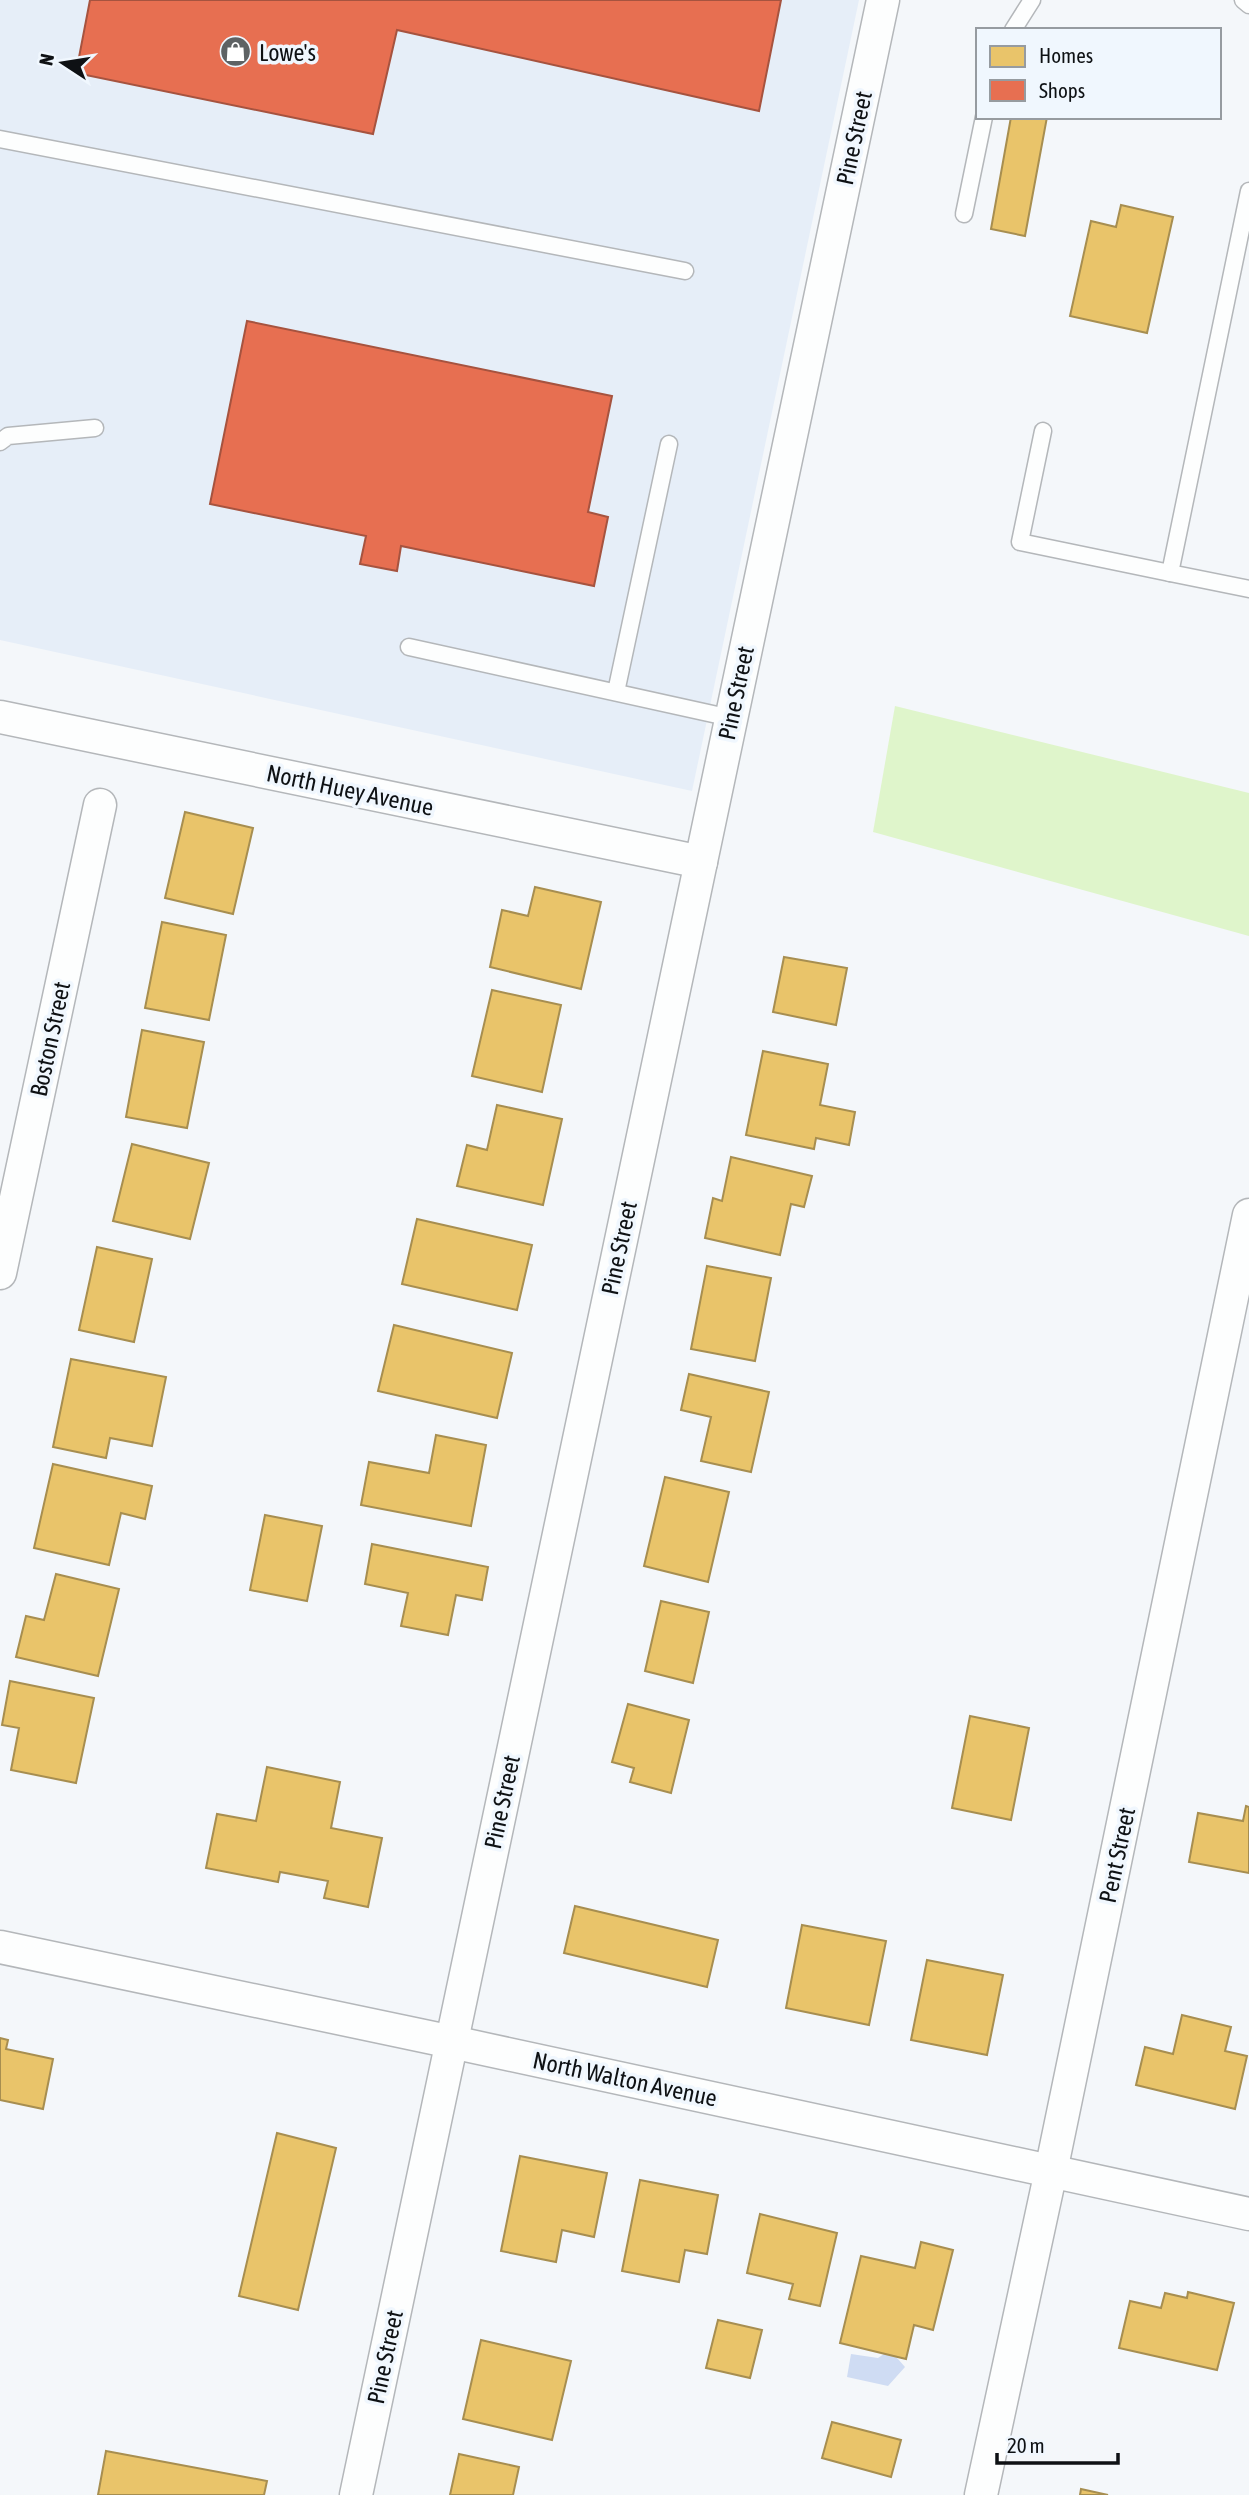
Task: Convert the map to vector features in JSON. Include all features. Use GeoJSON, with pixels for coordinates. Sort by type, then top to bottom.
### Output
{"type":"FeatureCollection","features":[{"type":"Feature","properties":{"kind":"street","name":"Pine Street"},"geometry":{"type":"LineString","coordinates":[[356,2495],[883,0]]}},
{"type":"Feature","properties":{"kind":"street","name":"North Huey Avenue"},"geometry":{"type":"LineString","coordinates":[[0,718],[701,862]]}},
{"type":"Feature","properties":{"kind":"street","name":"Boston Street"},"geometry":{"type":"LineString","coordinates":[[0,1273],[100,805]]}},
{"type":"Feature","properties":{"kind":"street","name":"Pent Street"},"geometry":{"type":"LineString","coordinates":[[981,2495],[1051,2171],[1249,1215]]}},
{"type":"Feature","properties":{"kind":"street","name":"North Walton Avenue"},"geometry":{"type":"LineString","coordinates":[[0,1947],[1249,2214]]}},
{"type":"Feature","properties":{"kind":"lane"},"geometry":{"type":"LineString","coordinates":[[1014,28],[1032,0]]}},
{"type":"Feature","properties":{"kind":"lane"},"geometry":{"type":"LineString","coordinates":[[1243,0],[1249,5]]}},
{"type":"Feature","properties":{"kind":"lane"},"geometry":{"type":"LineString","coordinates":[[964,214],[984,119]]}},
{"type":"Feature","properties":{"kind":"lane"},"geometry":{"type":"LineString","coordinates":[[0,139],[685,271]]}},
{"type":"Feature","properties":{"kind":"lane"},"geometry":{"type":"LineString","coordinates":[[1170,573],[1249,191]]}},
{"type":"Feature","properties":{"kind":"lane"},"geometry":{"type":"LineString","coordinates":[[0,442],[8,436],[95,428]]}},
{"type":"Feature","properties":{"kind":"lane"},"geometry":{"type":"LineString","coordinates":[[1043,430],[1020,542],[1249,589]]}},
{"type":"Feature","properties":{"kind":"lane"},"geometry":{"type":"LineString","coordinates":[[616,692],[669,444]]}},
{"type":"Feature","properties":{"kind":"lane"},"geometry":{"type":"LineString","coordinates":[[409,647],[731,718]]}},
{"type":"Feature","properties":{"kind":"shaded area"},"geometry":{"type":"Polygon","coordinates":[[[0,0],[859,0],[692,791],[0,640],[0,0]]]}},
{"type":"Feature","properties":{"kind":"green space"},"geometry":{"type":"Polygon","coordinates":[[[895,706],[1249,793],[1249,936],[873,832],[895,706]]]}},
{"type":"Feature","properties":{"kind":"water"},"geometry":{"type":"Polygon","coordinates":[[[890,2350],[905,2367],[888,2386],[847,2377],[851,2354],[878,2358],[890,2350]]]}},
{"type":"Feature","properties":{"kind":"building: Homes"},"geometry":{"type":"Polygon","coordinates":[[[1011,119],[1047,119],[1025,236],[991,229],[1011,119]]]}},
{"type":"Feature","properties":{"kind":"building: Homes"},"geometry":{"type":"Polygon","coordinates":[[[1121,205],[1173,217],[1147,333],[1070,316],[1091,221],[1116,227],[1121,205]]]}},
{"type":"Feature","properties":{"kind":"building: Homes"},"geometry":{"type":"Polygon","coordinates":[[[185,812],[253,828],[233,914],[165,898],[185,812]]]}},
{"type":"Feature","properties":{"kind":"building: Homes"},"geometry":{"type":"Polygon","coordinates":[[[535,887],[601,902],[581,989],[490,967],[502,910],[528,916],[535,887]]]}},
{"type":"Feature","properties":{"kind":"building: Homes"},"geometry":{"type":"Polygon","coordinates":[[[162,922],[226,935],[209,1020],[145,1008],[162,922]]]}},
{"type":"Feature","properties":{"kind":"building: Homes"},"geometry":{"type":"Polygon","coordinates":[[[784,957],[847,968],[836,1025],[773,1012],[784,957]]]}},
{"type":"Feature","properties":{"kind":"building: Homes"},"geometry":{"type":"Polygon","coordinates":[[[492,990],[561,1005],[542,1092],[472,1076],[492,990]]]}},
{"type":"Feature","properties":{"kind":"building: Homes"},"geometry":{"type":"Polygon","coordinates":[[[142,1030],[204,1042],[187,1128],[126,1117],[142,1030]]]}},
{"type":"Feature","properties":{"kind":"building: Homes"},"geometry":{"type":"Polygon","coordinates":[[[763,1051],[828,1064],[820,1105],[855,1112],[849,1145],[816,1138],[814,1149],[746,1135],[763,1051]]]}},
{"type":"Feature","properties":{"kind":"building: Homes"},"geometry":{"type":"Polygon","coordinates":[[[497,1105],[562,1119],[543,1205],[457,1186],[467,1145],[487,1150],[497,1105]]]}},
{"type":"Feature","properties":{"kind":"building: Homes"},"geometry":{"type":"Polygon","coordinates":[[[132,1144],[209,1163],[190,1239],[113,1221],[132,1144]]]}},
{"type":"Feature","properties":{"kind":"building: Homes"},"geometry":{"type":"Polygon","coordinates":[[[731,1157],[812,1176],[804,1207],[791,1204],[780,1255],[705,1238],[713,1198],[722,1201],[731,1157]]]}},
{"type":"Feature","properties":{"kind":"building: Homes"},"geometry":{"type":"Polygon","coordinates":[[[417,1219],[532,1245],[517,1310],[402,1284],[417,1219]]]}},
{"type":"Feature","properties":{"kind":"building: Homes"},"geometry":{"type":"Polygon","coordinates":[[[97,1247],[152,1259],[134,1342],[79,1330],[97,1247]]]}},
{"type":"Feature","properties":{"kind":"building: Homes"},"geometry":{"type":"Polygon","coordinates":[[[707,1266],[771,1278],[755,1361],[691,1349],[707,1266]]]}},
{"type":"Feature","properties":{"kind":"building: Homes"},"geometry":{"type":"Polygon","coordinates":[[[394,1325],[512,1353],[497,1418],[378,1391],[394,1325]]]}},
{"type":"Feature","properties":{"kind":"building: Homes"},"geometry":{"type":"Polygon","coordinates":[[[71,1359],[166,1377],[152,1446],[110,1438],[106,1458],[53,1447],[71,1359]]]}},
{"type":"Feature","properties":{"kind":"building: Homes"},"geometry":{"type":"Polygon","coordinates":[[[689,1374],[769,1392],[751,1472],[701,1461],[711,1417],[681,1410],[689,1374]]]}},
{"type":"Feature","properties":{"kind":"building: Homes"},"geometry":{"type":"Polygon","coordinates":[[[436,1435],[486,1445],[471,1526],[361,1505],[369,1462],[429,1473],[436,1435]]]}},
{"type":"Feature","properties":{"kind":"building: Homes"},"geometry":{"type":"Polygon","coordinates":[[[53,1464],[152,1486],[145,1519],[121,1513],[109,1565],[34,1548],[53,1464]]]}},
{"type":"Feature","properties":{"kind":"building: Homes"},"geometry":{"type":"Polygon","coordinates":[[[665,1477],[729,1492],[708,1582],[644,1566],[665,1477]]]}},
{"type":"Feature","properties":{"kind":"building: Homes"},"geometry":{"type":"Polygon","coordinates":[[[265,1515],[322,1526],[307,1601],[250,1590],[265,1515]]]}},
{"type":"Feature","properties":{"kind":"building: Homes"},"geometry":{"type":"Polygon","coordinates":[[[372,1544],[488,1567],[482,1600],[456,1595],[448,1635],[401,1626],[408,1593],[365,1584],[372,1544]]]}},
{"type":"Feature","properties":{"kind":"building: Homes"},"geometry":{"type":"Polygon","coordinates":[[[56,1574],[119,1589],[98,1676],[16,1657],[26,1616],[44,1620],[56,1574]]]}},
{"type":"Feature","properties":{"kind":"building: Homes"},"geometry":{"type":"Polygon","coordinates":[[[661,1601],[709,1612],[693,1683],[645,1671],[661,1601]]]}},
{"type":"Feature","properties":{"kind":"building: Homes"},"geometry":{"type":"Polygon","coordinates":[[[10,1681],[94,1698],[76,1783],[11,1770],[19,1728],[2,1725],[10,1681]]]}},
{"type":"Feature","properties":{"kind":"building: Homes"},"geometry":{"type":"Polygon","coordinates":[[[628,1704],[689,1720],[671,1793],[630,1782],[634,1768],[612,1762],[628,1704]]]}},
{"type":"Feature","properties":{"kind":"building: Homes"},"geometry":{"type":"Polygon","coordinates":[[[970,1716],[1029,1728],[1011,1820],[952,1808],[970,1716]]]}},
{"type":"Feature","properties":{"kind":"building: Homes"},"geometry":{"type":"Polygon","coordinates":[[[267,1767],[340,1782],[331,1828],[382,1838],[368,1907],[324,1898],[328,1881],[280,1872],[278,1882],[206,1868],[217,1814],[256,1821],[267,1767]]]}},
{"type":"Feature","properties":{"kind":"building: Homes"},"geometry":{"type":"Polygon","coordinates":[[[1246,1806],[1249,1807],[1249,1873],[1189,1862],[1198,1813],[1243,1821],[1246,1806]]]}},
{"type":"Feature","properties":{"kind":"building: Homes"},"geometry":{"type":"Polygon","coordinates":[[[575,1906],[718,1940],[707,1987],[564,1953],[575,1906]]]}},
{"type":"Feature","properties":{"kind":"building: Homes"},"geometry":{"type":"Polygon","coordinates":[[[802,1925],[886,1941],[869,2025],[786,2008],[802,1925]]]}},
{"type":"Feature","properties":{"kind":"building: Homes"},"geometry":{"type":"Polygon","coordinates":[[[927,1960],[1003,1975],[987,2055],[911,2040],[927,1960]]]}},
{"type":"Feature","properties":{"kind":"building: Homes"},"geometry":{"type":"Polygon","coordinates":[[[1182,2015],[1231,2027],[1225,2051],[1247,2056],[1235,2109],[1136,2085],[1145,2047],[1173,2054],[1182,2015]]]}},
{"type":"Feature","properties":{"kind":"building: Homes"},"geometry":{"type":"Polygon","coordinates":[[[0,2038],[8,2040],[6,2049],[53,2059],[43,2109],[0,2100],[0,2038]]]}},
{"type":"Feature","properties":{"kind":"building: Homes"},"geometry":{"type":"Polygon","coordinates":[[[277,2133],[336,2148],[298,2310],[239,2296],[277,2133]]]}},
{"type":"Feature","properties":{"kind":"building: Homes"},"geometry":{"type":"Polygon","coordinates":[[[520,2156],[607,2173],[594,2237],[562,2230],[556,2262],[501,2251],[520,2156]]]}},
{"type":"Feature","properties":{"kind":"building: Homes"},"geometry":{"type":"Polygon","coordinates":[[[640,2180],[718,2195],[707,2254],[685,2250],[679,2282],[622,2271],[640,2180]]]}},
{"type":"Feature","properties":{"kind":"building: Homes"},"geometry":{"type":"Polygon","coordinates":[[[760,2214],[837,2233],[820,2306],[789,2299],[793,2284],[747,2273],[760,2214]]]}},
{"type":"Feature","properties":{"kind":"building: Homes"},"geometry":{"type":"Polygon","coordinates":[[[921,2242],[953,2250],[933,2330],[914,2325],[906,2359],[840,2343],[861,2256],[915,2268],[921,2242]]]}},
{"type":"Feature","properties":{"kind":"building: Homes"},"geometry":{"type":"Polygon","coordinates":[[[1188,2292],[1234,2303],[1217,2370],[1119,2348],[1130,2301],[1161,2308],[1165,2293],[1187,2298],[1188,2292]]]}},
{"type":"Feature","properties":{"kind":"building: Homes"},"geometry":{"type":"Polygon","coordinates":[[[718,2320],[762,2330],[750,2378],[706,2368],[718,2320]]]}},
{"type":"Feature","properties":{"kind":"building: Homes"},"geometry":{"type":"Polygon","coordinates":[[[481,2340],[571,2361],[552,2440],[463,2419],[481,2340]]]}},
{"type":"Feature","properties":{"kind":"building: Homes"},"geometry":{"type":"Polygon","coordinates":[[[832,2422],[901,2440],[891,2477],[822,2458],[832,2422]]]}},
{"type":"Feature","properties":{"kind":"building: Homes"},"geometry":{"type":"Polygon","coordinates":[[[106,2451],[267,2481],[264,2495],[98,2495],[106,2451]]]}},
{"type":"Feature","properties":{"kind":"building: Homes"},"geometry":{"type":"Polygon","coordinates":[[[459,2454],[519,2467],[513,2495],[450,2495],[459,2454]]]}},
{"type":"Feature","properties":{"kind":"building: Homes"},"geometry":{"type":"Polygon","coordinates":[[[1081,2489],[1108,2495],[1080,2495],[1081,2489]]]}},
{"type":"Feature","properties":{"kind":"building: Shops","name":"Lowe's"},"geometry":{"type":"Polygon","coordinates":[[[90,0],[781,0],[759,111],[397,30],[373,134],[76,73],[90,0]]]}},
{"type":"Feature","properties":{"kind":"building: Shops"},"geometry":{"type":"Polygon","coordinates":[[[247,321],[612,396],[588,512],[608,517],[594,586],[401,546],[397,571],[360,564],[366,536],[210,504],[247,321]]]}},
{"type":"Feature","properties":{"kind":"place","name":"Lowe's"},"geometry":{"type":"Point","coordinates":[236,52]}}]}
